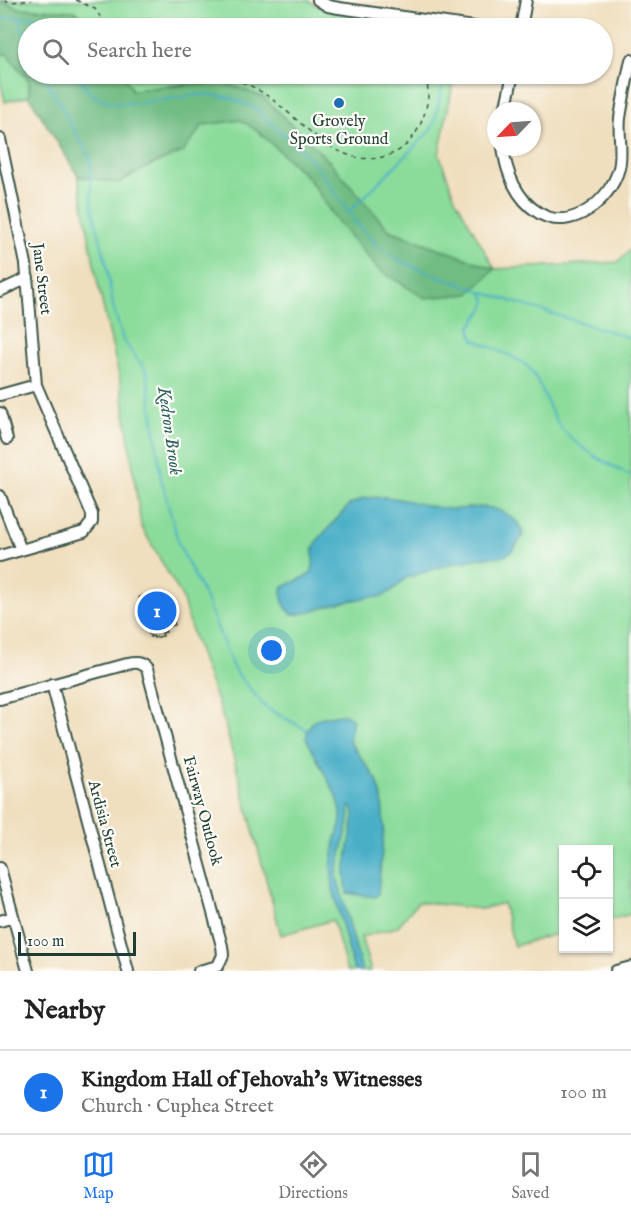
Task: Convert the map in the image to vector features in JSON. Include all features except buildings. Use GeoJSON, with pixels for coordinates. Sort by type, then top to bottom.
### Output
{"type":"FeatureCollection","features":[{"type":"Feature","properties":{"kind":"street"},"geometry":{"type":"LineString","coordinates":[[318,0],[328,6],[410,18]]}},
{"type":"Feature","properties":{"kind":"street"},"geometry":{"type":"LineString","coordinates":[[523,18],[526,0]]}},
{"type":"Feature","properties":{"kind":"street"},"geometry":{"type":"LineString","coordinates":[[504,156],[519,195],[530,207],[542,215],[564,219],[585,213],[610,189],[619,168],[620,119],[631,60]]}},
{"type":"Feature","properties":{"kind":"street"},"geometry":{"type":"LineString","coordinates":[[508,102],[511,84]]}},
{"type":"Feature","properties":{"kind":"street","name":"Jane Street"},"geometry":{"type":"LineString","coordinates":[[0,139],[28,278],[36,385],[92,514],[92,522],[84,532],[21,550]]}},
{"type":"Feature","properties":{"kind":"street"},"geometry":{"type":"LineString","coordinates":[[620,148],[631,152]]}},
{"type":"Feature","properties":{"kind":"street"},"geometry":{"type":"LineString","coordinates":[[0,291],[28,278]]}},
{"type":"Feature","properties":{"kind":"street"},"geometry":{"type":"LineString","coordinates":[[0,395],[36,385]]}},
{"type":"Feature","properties":{"kind":"street"},"geometry":{"type":"LineString","coordinates":[[0,413],[7,439]]}},
{"type":"Feature","properties":{"kind":"street"},"geometry":{"type":"LineString","coordinates":[[0,496],[21,550],[0,556]]}},
{"type":"Feature","properties":{"kind":"street","name":"Fairway Outlook"},"geometry":{"type":"LineString","coordinates":[[52,684],[136,662],[143,664],[151,677],[222,946],[223,955],[218,966],[200,971]]}},
{"type":"Feature","properties":{"kind":"street"},"geometry":{"type":"LineString","coordinates":[[0,699],[52,684]]}},
{"type":"Feature","properties":{"kind":"street","name":"Ardisia Street"},"geometry":{"type":"LineString","coordinates":[[52,684],[128,971]]}},
{"type":"Feature","properties":{"kind":"street"},"geometry":{"type":"LineString","coordinates":[[0,868],[28,971]]}},
{"type":"Feature","properties":{"kind":"street"},"geometry":{"type":"LineString","coordinates":[[0,921],[13,917]]}},
{"type":"Feature","properties":{"kind":"street"},"geometry":{"type":"LineString","coordinates":[[616,971],[631,967]]}},
{"type":"Feature","properties":{"kind":"path"},"geometry":{"type":"LineString","coordinates":[[4,0],[11,2],[32,0]]}},
{"type":"Feature","properties":{"kind":"path"},"geometry":{"type":"LineString","coordinates":[[76,0],[95,9],[101,18]]}},
{"type":"Feature","properties":{"kind":"path"},"geometry":{"type":"LineString","coordinates":[[246,84],[265,95],[337,151],[357,159],[370,159],[398,151],[414,136],[426,105],[427,84]]}},
{"type":"Feature","properties":{"kind":"green space"},"geometry":{"type":"Polygon","coordinates":[[[0,0],[308,0],[321,8],[375,18],[85,18],[74,11],[19,8],[0,0]]]}},
{"type":"Feature","properties":{"kind":"green space"},"geometry":{"type":"Polygon","coordinates":[[[0,1],[19,8],[74,11],[85,18],[18,18],[18,68],[7,54],[0,54],[0,1]]]}},
{"type":"Feature","properties":{"kind":"green space"},"geometry":{"type":"Polygon","coordinates":[[[0,54],[7,54],[18,68],[18,84],[29,84],[29,96],[5,102],[0,80],[0,54]]]}},
{"type":"Feature","properties":{"kind":"green space"},"geometry":{"type":"Polygon","coordinates":[[[29,84],[129,84],[132,90],[227,84],[263,97],[330,162],[389,230],[495,269],[469,294],[425,298],[379,270],[337,221],[309,179],[259,132],[241,120],[203,125],[183,152],[151,165],[118,183],[78,176],[29,96],[29,84]]]}},
{"type":"Feature","properties":{"kind":"green space"},"geometry":{"type":"Polygon","coordinates":[[[129,84],[185,84],[132,90],[129,84]]]}},
{"type":"Feature","properties":{"kind":"green space"},"geometry":{"type":"Polygon","coordinates":[[[185,84],[453,84],[439,154],[455,198],[495,269],[618,262],[631,249],[631,914],[613,919],[613,845],[559,845],[559,933],[514,946],[503,903],[482,909],[418,902],[397,927],[361,937],[371,971],[347,971],[333,920],[281,935],[224,721],[182,597],[141,526],[121,384],[97,280],[78,176],[118,182],[183,152],[202,125],[241,120],[259,132],[309,179],[337,221],[379,270],[494,269],[389,230],[330,162],[185,84]]]}},
{"type":"Feature","properties":{"kind":"water"},"geometry":{"type":"Polygon","coordinates":[[[386,497],[443,508],[486,507],[513,518],[523,535],[514,549],[505,556],[453,563],[406,578],[382,597],[369,597],[301,614],[292,614],[283,602],[283,587],[311,573],[313,551],[317,541],[349,505],[364,498],[386,497]]]}},
{"type":"Feature","properties":{"kind":"water"},"geometry":{"type":"Polygon","coordinates":[[[347,715],[353,719],[349,741],[377,780],[382,797],[384,829],[378,894],[375,897],[347,893],[345,872],[354,815],[350,806],[349,822],[338,867],[337,877],[362,971],[354,971],[333,889],[331,867],[341,821],[338,799],[306,738],[309,726],[316,719],[347,715]]]}},
{"type":"Feature","properties":{"kind":"waterway","name":"Kedron Brook"},"geometry":{"type":"LineString","coordinates":[[0,18],[51,18]]}},
{"type":"Feature","properties":{"kind":"waterway","name":"Kedron Brook"},"geometry":{"type":"LineString","coordinates":[[49,84],[90,158],[92,206],[107,266],[113,306],[123,340],[147,372],[161,478],[179,545],[206,599],[234,670],[266,708],[307,730]]}},
{"type":"Feature","properties":{"kind":"waterway","name":"Kedron Brook"},"geometry":{"type":"LineString","coordinates":[[84,84],[90,93],[111,103],[138,103],[206,94],[231,98],[254,108],[312,160],[355,221],[379,248],[406,264],[483,294],[486,300],[485,307],[471,326],[471,333],[475,340],[525,364],[534,374],[555,418],[566,433],[592,454],[631,476]]}},
{"type":"Feature","properties":{"kind":"waterway"},"geometry":{"type":"LineString","coordinates":[[349,212],[430,131],[443,84]]}},
{"type":"Feature","properties":{"kind":"waterway"},"geometry":{"type":"LineString","coordinates":[[482,292],[631,338]]}},
{"type":"Feature","properties":{"kind":"place","name":"Grovely Sports Ground"},"geometry":{"type":"Point","coordinates":[339,103]}},
{"type":"Feature","properties":{"kind":"place","name":"Kingdom Hall of Jehovah's Witnesses"},"geometry":{"type":"Point","coordinates":[157,611]}}]}
